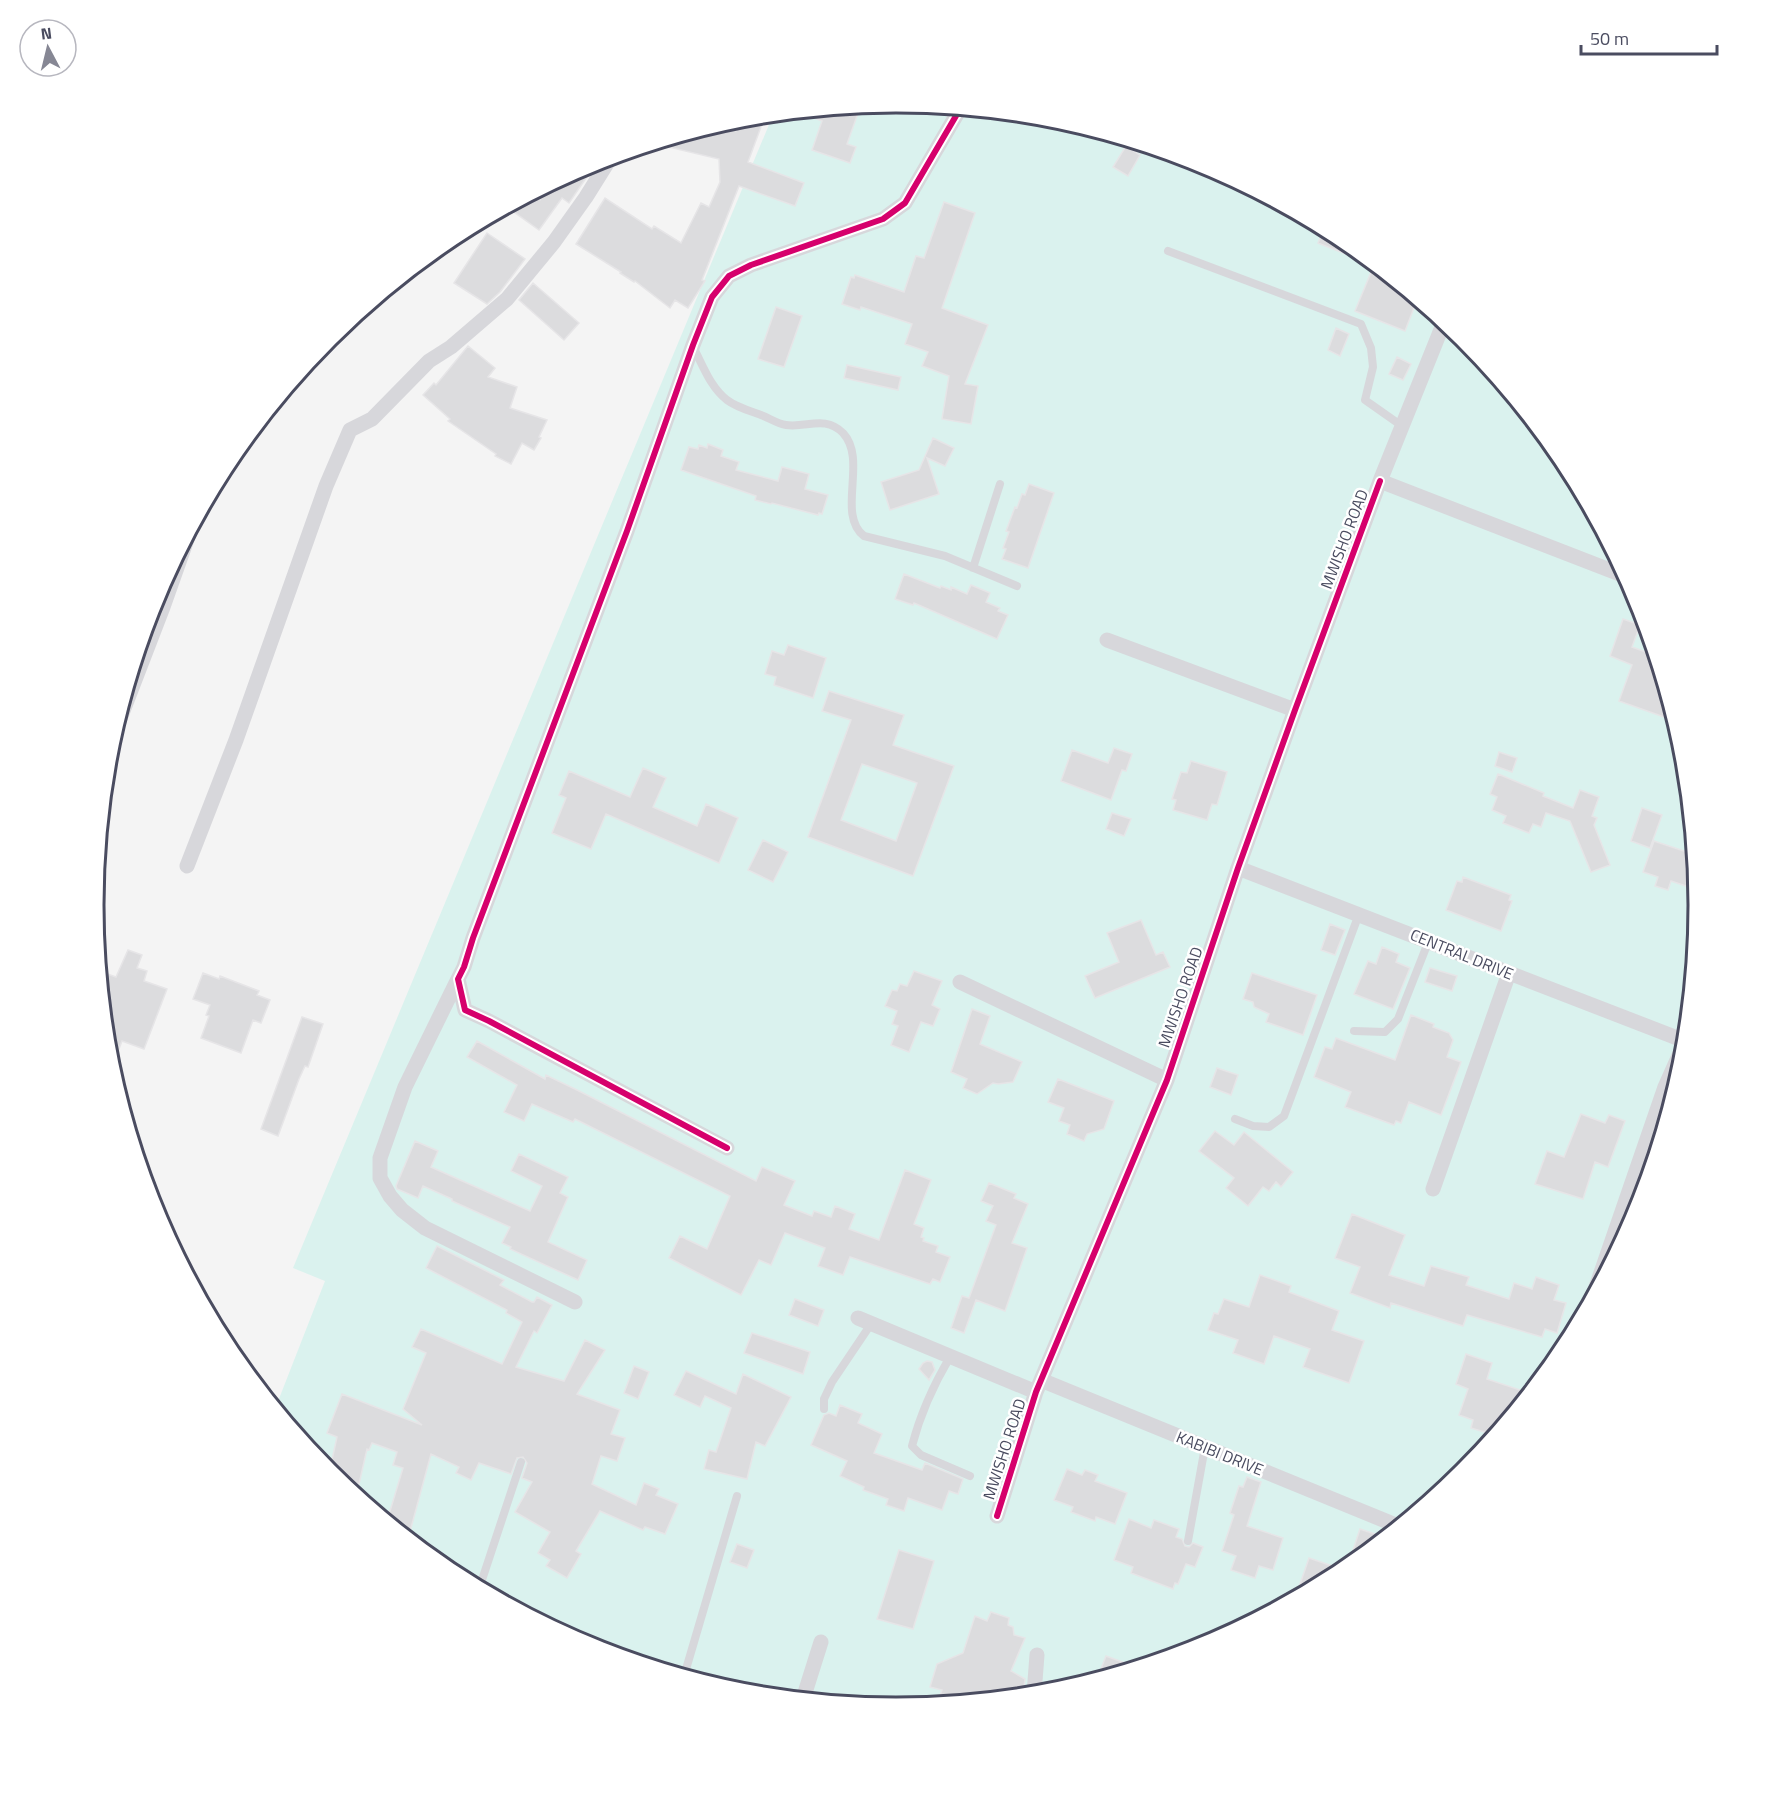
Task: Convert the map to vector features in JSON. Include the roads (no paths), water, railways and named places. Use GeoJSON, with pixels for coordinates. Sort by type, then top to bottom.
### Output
{"type":"FeatureCollection","features":[{"type":"Feature","properties":{"kind":"street"},"geometry":{"type":"LineString","coordinates":[[575,1302],[425,1228],[402,1210],[390,1196],[380,1178],[380,1158],[405,1087],[464,967],[712,297],[729,276],[762,261],[883,219],[905,203],[956,116]]}},
{"type":"Feature","properties":{"kind":"street"},"geometry":{"type":"LineString","coordinates":[[187,866],[236,740],[326,486],[350,430],[372,419],[429,361],[451,347],[507,299],[554,242],[603,170]]}},
{"type":"Feature","properties":{"kind":"street","name":"MWISHO ROAD"},"geometry":{"type":"LineString","coordinates":[[996,1516],[1039,1386],[1167,1080],[1238,868],[1295,710],[1380,481],[1440,331]]}},
{"type":"Feature","properties":{"kind":"street"},"geometry":{"type":"LineString","coordinates":[[1380,481],[1613,571]]}},
{"type":"Feature","properties":{"kind":"street"},"geometry":{"type":"LineString","coordinates":[[143,661],[171,586]]}},
{"type":"Feature","properties":{"kind":"street"},"geometry":{"type":"LineString","coordinates":[[1107,640],[1295,710]]}},
{"type":"Feature","properties":{"kind":"street","name":"CENTRAL DRIVE"},"geometry":{"type":"LineString","coordinates":[[1238,868],[1676,1038]]}},
{"type":"Feature","properties":{"kind":"street"},"geometry":{"type":"LineString","coordinates":[[1433,1189],[1509,973]]}},
{"type":"Feature","properties":{"kind":"street"},"geometry":{"type":"LineString","coordinates":[[458,979],[465,1010],[582,1070],[727,1149]]}},
{"type":"Feature","properties":{"kind":"street"},"geometry":{"type":"LineString","coordinates":[[960,982],[1167,1080]]}},
{"type":"Feature","properties":{"kind":"street"},"geometry":{"type":"LineString","coordinates":[[1609,1249],[1667,1082]]}},
{"type":"Feature","properties":{"kind":"street","name":"KABIBI DRIVE"},"geometry":{"type":"LineString","coordinates":[[864,1321],[950,1357],[1039,1386],[1205,1447],[1391,1523]]}},
{"type":"Feature","properties":{"kind":"street"},"geometry":{"type":"LineString","coordinates":[[805,1692],[821,1642]]}},
{"type":"Feature","properties":{"kind":"street"},"geometry":{"type":"LineString","coordinates":[[1035,1685],[1037,1655]]}},
{"type":"Feature","properties":{"kind":"lane"},"geometry":{"type":"LineString","coordinates":[[1168,250],[1361,324],[1371,348],[1373,368],[1365,400],[1402,426]]}},
{"type":"Feature","properties":{"kind":"lane"},"geometry":{"type":"LineString","coordinates":[[693,345],[713,385],[728,401],[786,425],[823,422],[840,431],[849,441],[853,462],[853,520],[857,530],[864,536],[945,556],[1017,586]]}},
{"type":"Feature","properties":{"kind":"lane"},"geometry":{"type":"LineString","coordinates":[[973,568],[1000,484]]}},
{"type":"Feature","properties":{"kind":"lane"},"geometry":{"type":"LineString","coordinates":[[1235,1119],[1253,1126],[1269,1127],[1284,1116],[1359,914]]}},
{"type":"Feature","properties":{"kind":"lane"},"geometry":{"type":"LineString","coordinates":[[1354,1032],[1385,1032],[1398,1019],[1429,940]]}},
{"type":"Feature","properties":{"kind":"lane"},"geometry":{"type":"LineString","coordinates":[[824,1409],[824,1399],[864,1321]]}},
{"type":"Feature","properties":{"kind":"lane"},"geometry":{"type":"LineString","coordinates":[[950,1357],[917,1428],[912,1446],[921,1455],[970,1476]]}},
{"type":"Feature","properties":{"kind":"lane"},"geometry":{"type":"LineString","coordinates":[[1188,1541],[1205,1447]]}},
{"type":"Feature","properties":{"kind":"lane"},"geometry":{"type":"LineString","coordinates":[[482,1580],[520,1462]]}},
{"type":"Feature","properties":{"kind":"lane"},"geometry":{"type":"LineString","coordinates":[[686,1669],[736,1496]]}}]}
